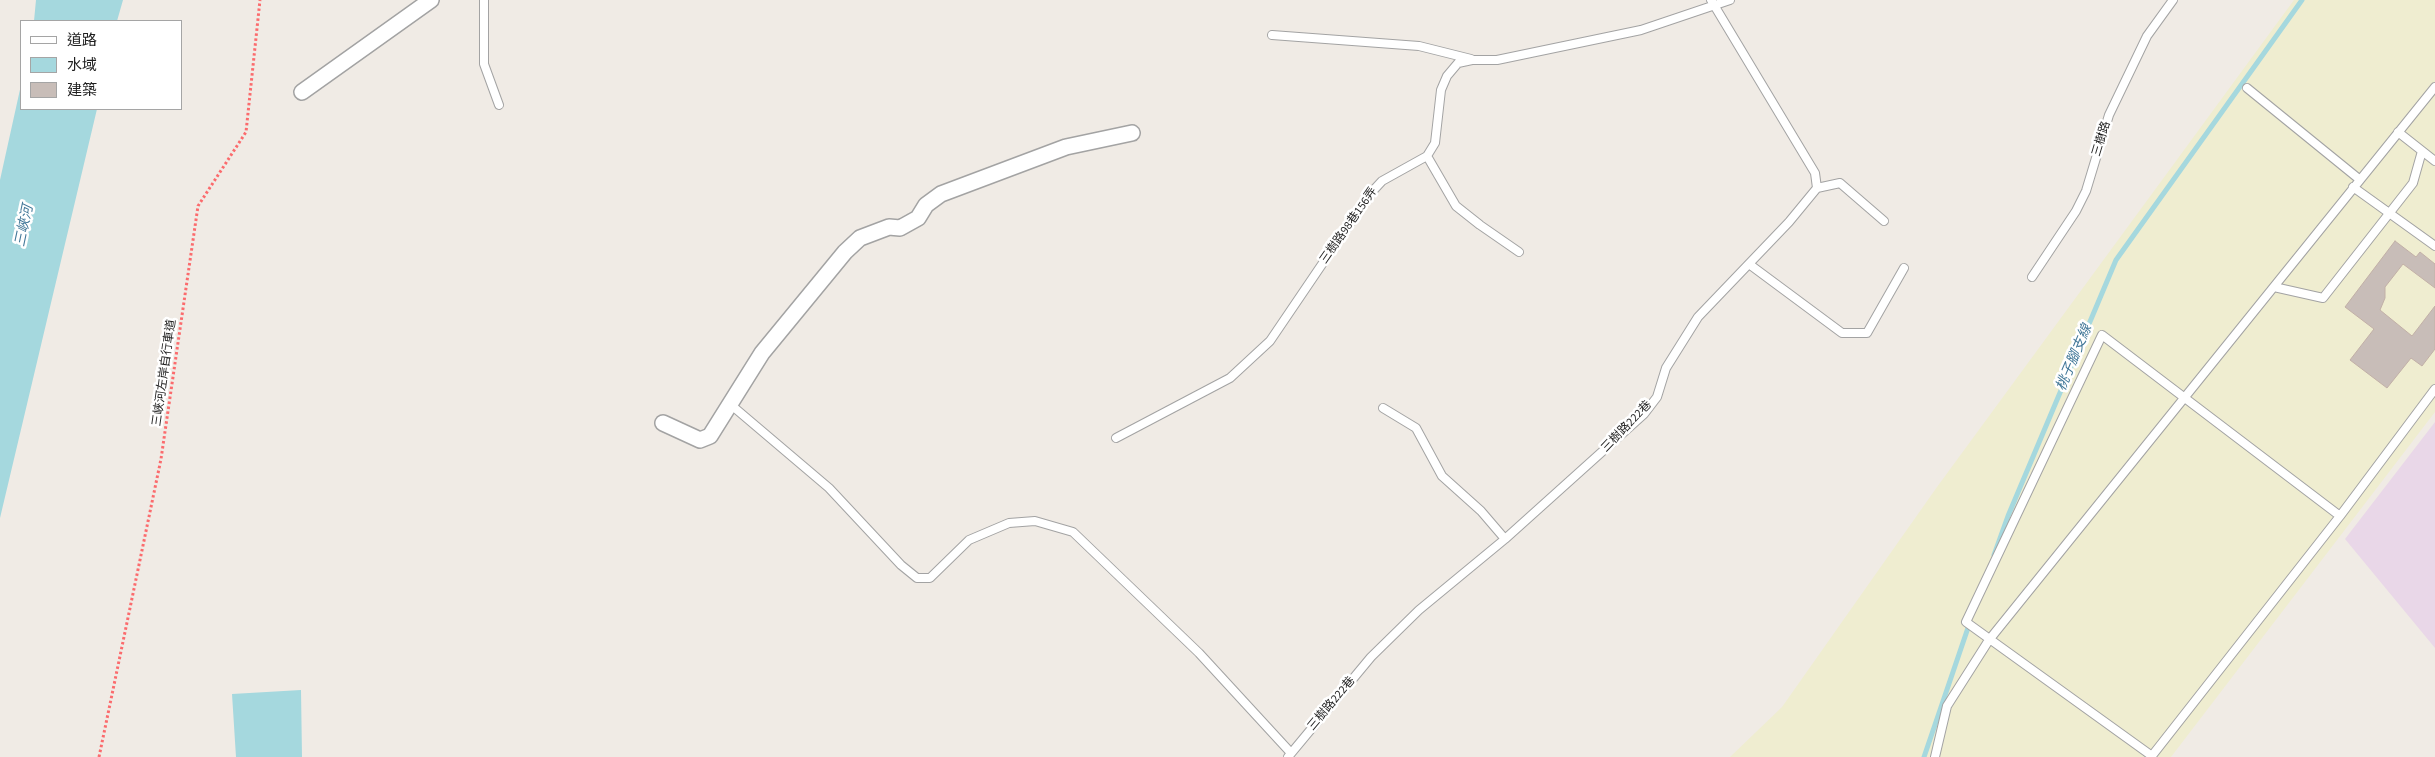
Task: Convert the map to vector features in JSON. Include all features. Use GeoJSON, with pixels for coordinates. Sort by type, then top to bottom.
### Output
{"type":"FeatureCollection","features":[{"type":"Feature","properties":{"kind":"street"},"geometry":{"type":"LineString","coordinates":[[302,92],[431,0]]}},
{"type":"Feature","properties":{"kind":"street"},"geometry":{"type":"LineString","coordinates":[[663,423],[700,440],[710,436],[762,353],[845,252],[860,238],[888,227],[900,228],[918,218],[926,205],[941,194],[1066,147],[1132,133]]}},
{"type":"Feature","properties":{"kind":"lane"},"geometry":{"type":"LineString","coordinates":[[484,0],[484,64],[499,105]]}},
{"type":"Feature","properties":{"kind":"lane"},"geometry":{"type":"LineString","coordinates":[[1519,252],[1456,206],[1427,156],[1435,143],[1441,90],[1447,76],[1458,63],[1472,60],[1497,60],[1641,30],[1713,3],[1730,0]]}},
{"type":"Feature","properties":{"kind":"lane","name":"三樹路"},"geometry":{"type":"LineString","coordinates":[[2032,277],[2076,211],[2086,191],[2109,116],[2147,36],[2174,0]]}},
{"type":"Feature","properties":{"kind":"lane"},"geometry":{"type":"LineString","coordinates":[[1713,3],[1815,173],[1818,188],[1840,183],[1884,221]]}},
{"type":"Feature","properties":{"kind":"lane"},"geometry":{"type":"LineString","coordinates":[[1272,35],[1419,46],[1472,60]]}},
{"type":"Feature","properties":{"kind":"lane"},"geometry":{"type":"LineString","coordinates":[[1935,757],[1947,706],[1990,640],[2435,87]]}},
{"type":"Feature","properties":{"kind":"lane"},"geometry":{"type":"LineString","coordinates":[[2247,88],[2359,180]]}},
{"type":"Feature","properties":{"kind":"lane"},"geometry":{"type":"LineString","coordinates":[[2398,132],[2435,161]]}},
{"type":"Feature","properties":{"kind":"lane"},"geometry":{"type":"LineString","coordinates":[[2274,287],[2323,298],[2413,183],[2422,151]]}},
{"type":"Feature","properties":{"kind":"lane","name":"三樹路98巷156弄"},"geometry":{"type":"LineString","coordinates":[[1116,438],[1230,378],[1270,341],[1369,195],[1382,181],[1427,156]]}},
{"type":"Feature","properties":{"kind":"lane"},"geometry":{"type":"LineString","coordinates":[[2353,187],[2391,212],[2435,246]]}},
{"type":"Feature","properties":{"kind":"lane","name":"三樹路222巷"},"geometry":{"type":"LineString","coordinates":[[1289,755],[1371,657],[1419,610],[1504,539],[1644,414],[1657,397],[1666,368],[1698,317],[1789,222],[1818,188]]}},
{"type":"Feature","properties":{"kind":"lane"},"geometry":{"type":"LineString","coordinates":[[1749,264],[1842,333],[1867,333],[1904,268]]}},
{"type":"Feature","properties":{"kind":"lane"},"geometry":{"type":"LineString","coordinates":[[2340,516],[2102,335],[1966,622],[2152,756],[2340,516],[2435,390]]}},
{"type":"Feature","properties":{"kind":"lane"},"geometry":{"type":"LineString","coordinates":[[730,404],[829,488],[901,565],[917,578],[930,578],[969,540],[1009,523],[1035,520],[1072,532],[1199,653],[1289,755]]}},
{"type":"Feature","properties":{"kind":"lane"},"geometry":{"type":"LineString","coordinates":[[1383,408],[1416,428],[1442,476],[1481,510],[1504,539]]}},
{"type":"Feature","properties":{"kind":"path","name":"三峽河左岸自行車道"},"geometry":{"type":"LineString","coordinates":[[99,757],[161,459],[198,206],[246,132],[260,0]]}},
{"type":"Feature","properties":{"kind":"shaded area"},"geometry":{"type":"Polygon","coordinates":[[[2294,0],[2435,0],[2435,412],[2171,757],[1730,757],[1782,707],[1937,487],[2294,0]]]}},
{"type":"Feature","properties":{"kind":"shaded area"},"geometry":{"type":"Polygon","coordinates":[[[2435,422],[2435,648],[2345,539],[2435,422]]]}},
{"type":"Feature","properties":{"kind":"water"},"geometry":{"type":"Polygon","coordinates":[[[36,0],[123,0],[117,20],[34,20],[36,0]]]}},
{"type":"Feature","properties":{"kind":"water","name":"三峽河"},"geometry":{"type":"Polygon","coordinates":[[[20,90],[20,110],[97,110],[0,518],[0,180],[20,90]]]}},
{"type":"Feature","properties":{"kind":"water"},"geometry":{"type":"Polygon","coordinates":[[[301,690],[302,757],[236,757],[232,694],[301,690]]]}},
{"type":"Feature","properties":{"kind":"building"},"geometry":{"type":"Polygon","coordinates":[[[2395,241],[2416,257],[2420,252],[2435,264],[2435,288],[2403,264],[2385,287],[2385,298],[2380,310],[2412,336],[2435,306],[2435,349],[2422,366],[2411,358],[2387,388],[2350,360],[2374,329],[2345,307],[2395,241]]]}},
{"type":"Feature","properties":{"kind":"waterway","name":"桃子腳支線"},"geometry":{"type":"LineString","coordinates":[[1994,555],[2008,516],[2116,260],[2302,0]]}},
{"type":"Feature","properties":{"kind":"waterway","name":"桃子腳支線"},"geometry":{"type":"LineString","coordinates":[[1924,757],[1970,622]]}}]}
